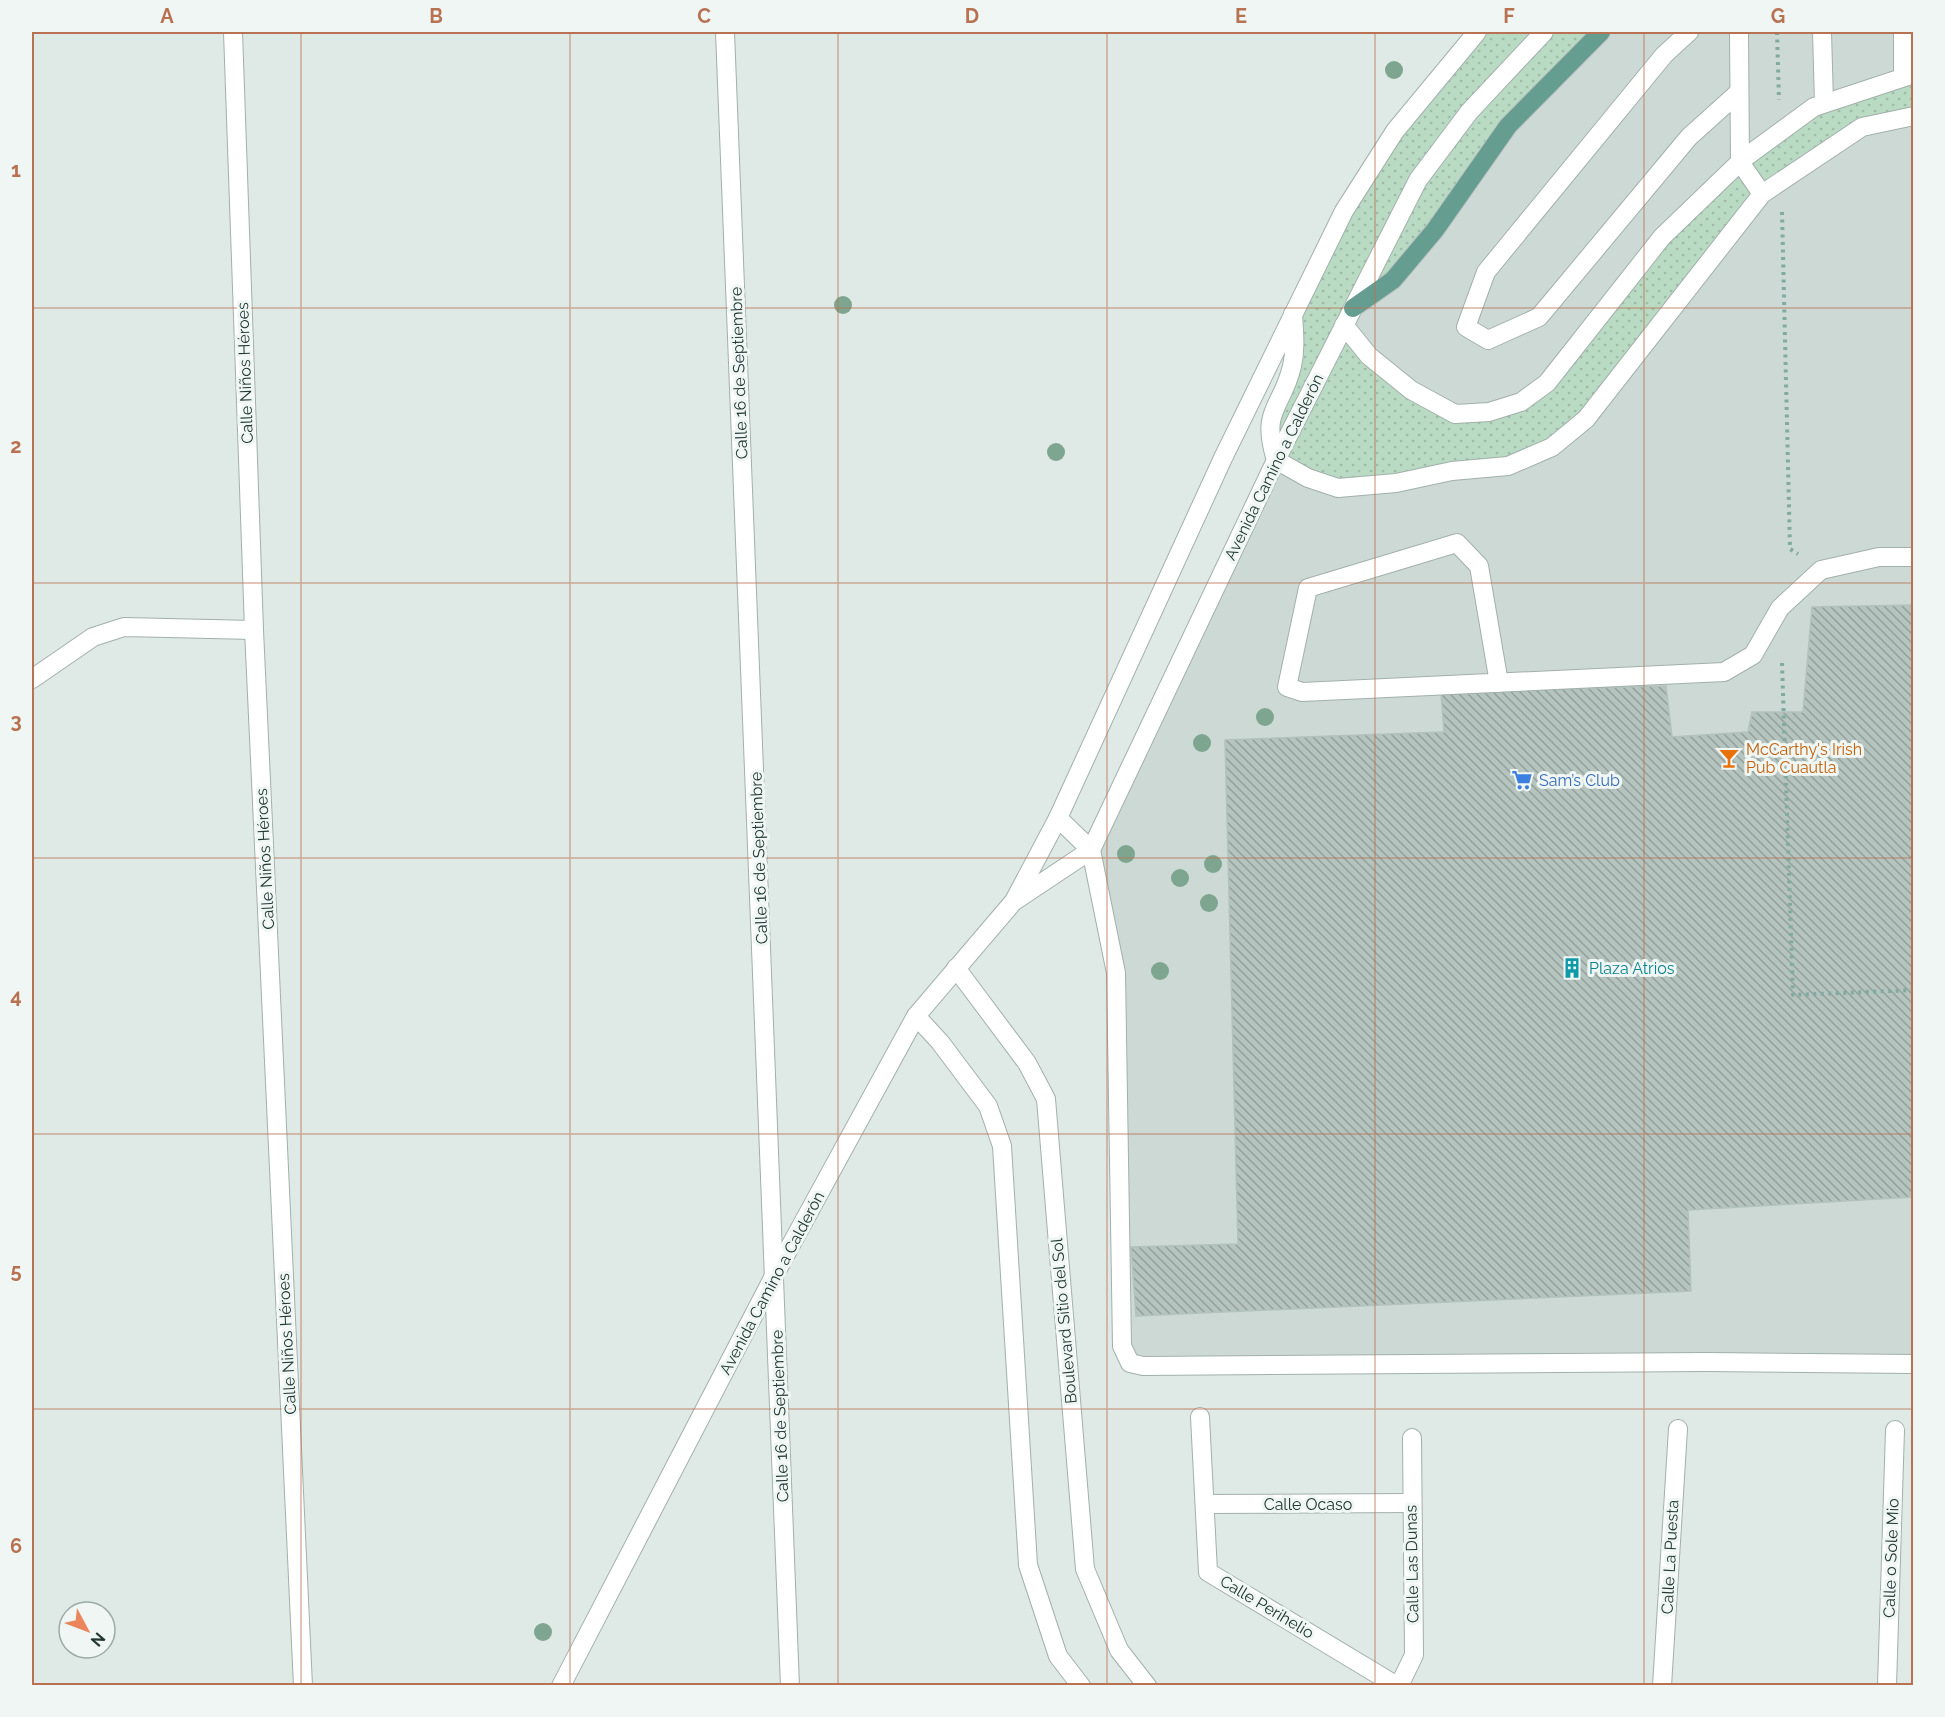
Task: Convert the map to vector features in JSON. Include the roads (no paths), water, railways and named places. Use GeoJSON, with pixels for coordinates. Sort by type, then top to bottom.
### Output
{"type":"FeatureCollection","features":[{"type":"Feature","properties":{"kind":"main road"},"geometry":{"type":"LineString","coordinates":[[1353,308],[1393,280],[1435,230],[1508,126],[1601,32]]}},
{"type":"Feature","properties":{"kind":"street","name":"Calle Niños Héroes"},"geometry":{"type":"LineString","coordinates":[[233,32],[254,630],[303,1686]]}},
{"type":"Feature","properties":{"kind":"street","name":"Calle 16 de Septiembre"},"geometry":{"type":"LineString","coordinates":[[725,32],[790,1686]]}},
{"type":"Feature","properties":{"kind":"street","name":"Avenida Camino a Calderón"},"geometry":{"type":"LineString","coordinates":[[561,1686],[775,1274],[916,1016],[1014,901],[1058,818],[1223,458],[1344,212],[1395,131],[1477,32]]}},
{"type":"Feature","properties":{"kind":"street","name":"Avenida Camino a Calderón"},"geometry":{"type":"LineString","coordinates":[[1014,901],[1091,850],[1276,460],[1418,180],[1469,112],[1544,32]]}},
{"type":"Feature","properties":{"kind":"street"},"geometry":{"type":"LineString","coordinates":[[1689,32],[1664,55],[1486,272],[1466,327],[1488,340],[1539,317],[1689,137],[1739,92]]}},
{"type":"Feature","properties":{"kind":"street"},"geometry":{"type":"LineString","coordinates":[[1738,32],[1740,162],[1762,194]]}},
{"type":"Feature","properties":{"kind":"street"},"geometry":{"type":"LineString","coordinates":[[1822,32],[1824,103]]}},
{"type":"Feature","properties":{"kind":"street"},"geometry":{"type":"LineString","coordinates":[[1344,325],[1369,356],[1411,390],[1455,414],[1489,412],[1521,402],[1547,383],[1662,237],[1740,162],[1780,130],[1814,107],[1908,75],[1904,32]]}},
{"type":"Feature","properties":{"kind":"street"},"geometry":{"type":"LineString","coordinates":[[1293,312],[1295,341],[1292,368],[1271,415],[1269,439],[1276,460],[1308,478],[1338,488],[1396,483],[1452,471],[1508,466],[1552,447],[1586,419],[1762,194],[1862,127],[1914,116]]}},
{"type":"Feature","properties":{"kind":"street"},"geometry":{"type":"LineString","coordinates":[[1499,683],[1479,566],[1457,543],[1308,588],[1287,687],[1302,692],[1499,683],[1724,672],[1752,655],[1780,608],[1821,570],[1879,557],[1914,557]]}},
{"type":"Feature","properties":{"kind":"street"},"geometry":{"type":"LineString","coordinates":[[32,679],[93,637],[124,627],[254,630]]}},
{"type":"Feature","properties":{"kind":"street"},"geometry":{"type":"LineString","coordinates":[[1058,818],[1091,850],[1116,973],[1122,1346],[1130,1363],[1143,1366],[1696,1362],[1914,1364]]}},
{"type":"Feature","properties":{"kind":"street","name":"Boulevard Sitio del Sol"},"geometry":{"type":"LineString","coordinates":[[956,969],[1027,1063],[1046,1099],[1085,1569],[1119,1650],[1147,1686]]}},
{"type":"Feature","properties":{"kind":"street"},"geometry":{"type":"LineString","coordinates":[[916,1016],[940,1042],[988,1106],[1002,1146],[1028,1565],[1058,1656],[1081,1686]]}},
{"type":"Feature","properties":{"kind":"street","name":"Calle Perihelio"},"geometry":{"type":"LineString","coordinates":[[1200,1417],[1208,1572],[1398,1686]]}},
{"type":"Feature","properties":{"kind":"street","name":"Calle La Puesta"},"geometry":{"type":"LineString","coordinates":[[1662,1686],[1678,1429]]}},
{"type":"Feature","properties":{"kind":"street","name":"Calle o Sole Mio"},"geometry":{"type":"LineString","coordinates":[[1887,1686],[1895,1430]]}},
{"type":"Feature","properties":{"kind":"street","name":"Calle Las Dunas"},"geometry":{"type":"LineString","coordinates":[[1398,1686],[1414,1655],[1412,1438]]}},
{"type":"Feature","properties":{"kind":"street","name":"Calle Ocaso"},"geometry":{"type":"LineString","coordinates":[[1204,1504],[1411,1503]]}},
{"type":"Feature","properties":{"kind":"place","name":"McCarthy's Irish Pub Cuautla"},"geometry":{"type":"Point","coordinates":[1729,758]}},
{"type":"Feature","properties":{"kind":"place","name":"Sam’s Club"},"geometry":{"type":"Point","coordinates":[1522,780]}},
{"type":"Feature","properties":{"kind":"place","name":"Plaza Atrios"},"geometry":{"type":"Point","coordinates":[1572,968]}}]}
